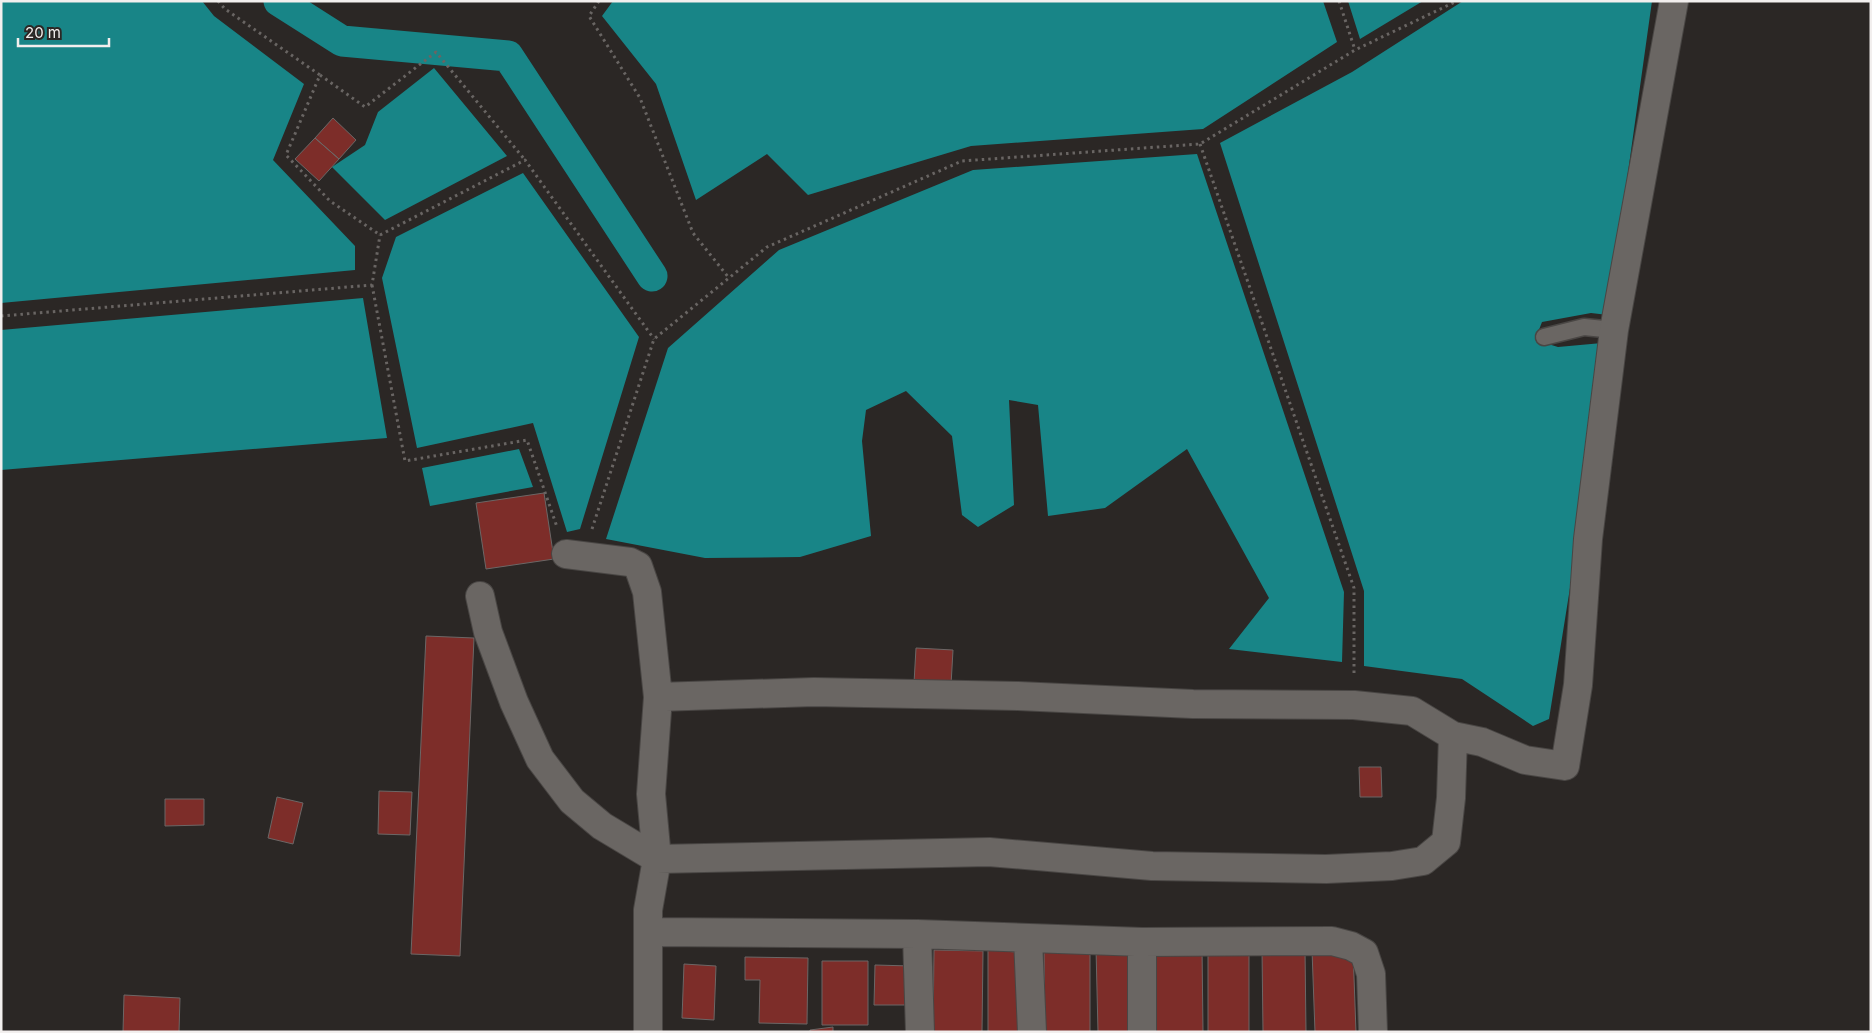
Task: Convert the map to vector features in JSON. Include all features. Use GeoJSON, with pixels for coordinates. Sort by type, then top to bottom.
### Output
{"type":"FeatureCollection","features":[{"type":"Feature","properties":{"kind":"street"},"geometry":{"type":"LineString","coordinates":[[658,697],[814,692],[1018,696],[1193,704],[1354,705],[1412,711],[1453,736],[1482,742],[1526,760],[1565,766],[1578,685],[1588,539],[1614,330],[1674,1]]}},
{"type":"Feature","properties":{"kind":"street"},"geometry":{"type":"LineString","coordinates":[[577,555],[630,562],[638,566],[646,592],[658,697],[651,794],[657,858],[648,910],[648,1032]]}},
{"type":"Feature","properties":{"kind":"street"},"geometry":{"type":"LineString","coordinates":[[480,596],[488,632],[514,702],[540,759],[572,801],[602,826],[657,858],[989,852],[1152,866],[1326,869],[1423,861],[1446,842],[1452,798],[1453,736]]}},
{"type":"Feature","properties":{"kind":"street"},"geometry":{"type":"LineString","coordinates":[[649,932],[917,934],[1028,940],[1142,942],[1332,942],[1351,946],[1364,953],[1371,974],[1373,1032]]}},
{"type":"Feature","properties":{"kind":"street"},"geometry":{"type":"LineString","coordinates":[[917,934],[920,1032]]}},
{"type":"Feature","properties":{"kind":"street"},"geometry":{"type":"LineString","coordinates":[[1028,940],[1032,1032]]}},
{"type":"Feature","properties":{"kind":"street"},"geometry":{"type":"LineString","coordinates":[[1142,942],[1142,1032]]}},
{"type":"Feature","properties":{"kind":"lane"},"geometry":{"type":"LineString","coordinates":[[1544,337],[1584,327],[1614,330]]}},
{"type":"Feature","properties":{"kind":"path"},"geometry":{"type":"LineString","coordinates":[[218,1],[225,9],[364,107],[436,52],[525,160],[654,340]]}},
{"type":"Feature","properties":{"kind":"path"},"geometry":{"type":"LineString","coordinates":[[598,1],[589,16],[640,98],[693,233],[728,278]]}},
{"type":"Feature","properties":{"kind":"path"},"geometry":{"type":"LineString","coordinates":[[1339,1],[1355,50]]}},
{"type":"Feature","properties":{"kind":"path"},"geometry":{"type":"LineString","coordinates":[[577,555],[594,520],[654,340],[767,246],[962,161],[1200,144],[1355,50],[1457,1]]}},
{"type":"Feature","properties":{"kind":"path"},"geometry":{"type":"LineString","coordinates":[[320,75],[286,155],[330,201],[380,235]]}},
{"type":"Feature","properties":{"kind":"path"},"geometry":{"type":"LineString","coordinates":[[1200,144],[1354,588],[1354,705]]}},
{"type":"Feature","properties":{"kind":"path"},"geometry":{"type":"LineString","coordinates":[[380,235],[525,160]]}},
{"type":"Feature","properties":{"kind":"path"},"geometry":{"type":"LineString","coordinates":[[380,235],[372,285],[405,461],[528,440],[577,555]]}},
{"type":"Feature","properties":{"kind":"path"},"geometry":{"type":"LineString","coordinates":[[1,316],[372,285]]}},
{"type":"Feature","properties":{"kind":"water"},"geometry":{"type":"Polygon","coordinates":[[[1,1],[202,1],[214,16],[304,84],[273,160],[355,246],[355,270],[1,303],[1,1]]]}},
{"type":"Feature","properties":{"kind":"water"},"geometry":{"type":"Polygon","coordinates":[[[613,1],[1323,1],[1337,42],[1203,129],[971,146],[808,195],[767,154],[696,200],[656,84],[602,16],[613,1]]]}},
{"type":"Feature","properties":{"kind":"water"},"geometry":{"type":"Polygon","coordinates":[[[1348,1],[1423,1],[1360,39],[1348,1]]]}},
{"type":"Feature","properties":{"kind":"water"},"geometry":{"type":"Polygon","coordinates":[[[1463,1],[1652,1],[1608,315],[1591,313],[1542,322],[1535,340],[1558,347],[1602,343],[1578,538],[1549,719],[1533,726],[1462,679],[1364,666],[1364,591],[1220,143],[1352,72],[1463,1]]]}},
{"type":"Feature","properties":{"kind":"water"},"geometry":{"type":"Polygon","coordinates":[[[434,68],[507,156],[385,220],[332,167],[365,145],[378,112],[434,68]]]}},
{"type":"Feature","properties":{"kind":"water"},"geometry":{"type":"Polygon","coordinates":[[[1197,154],[1344,592],[1342,662],[1229,649],[1269,598],[1187,449],[1105,508],[1048,516],[1038,405],[1009,400],[1014,505],[978,527],[962,515],[952,436],[906,391],[866,410],[862,441],[871,536],[800,557],[705,558],[606,539],[668,348],[779,250],[973,170],[1197,154]]]}},
{"type":"Feature","properties":{"kind":"water"},"geometry":{"type":"Polygon","coordinates":[[[523,173],[639,337],[580,529],[567,532],[533,423],[417,448],[382,278],[396,237],[523,173]]]}},
{"type":"Feature","properties":{"kind":"water"},"geometry":{"type":"Polygon","coordinates":[[[363,298],[387,438],[1,470],[1,330],[363,298]]]}},
{"type":"Feature","properties":{"kind":"water"},"geometry":{"type":"Polygon","coordinates":[[[519,449],[533,487],[430,506],[422,468],[519,449]]]}},
{"type":"Feature","properties":{"kind":"building"},"geometry":{"type":"Polygon","coordinates":[[[333,118],[356,140],[339,159],[315,138],[333,118]]]}},
{"type":"Feature","properties":{"kind":"building"},"geometry":{"type":"Polygon","coordinates":[[[315,138],[339,159],[319,181],[295,159],[315,138]]]}},
{"type":"Feature","properties":{"kind":"building"},"geometry":{"type":"Polygon","coordinates":[[[544,493],[554,559],[486,569],[476,503],[544,493]]]}},
{"type":"Feature","properties":{"kind":"building"},"geometry":{"type":"Polygon","coordinates":[[[426,636],[474,638],[460,956],[411,954],[426,636]]]}},
{"type":"Feature","properties":{"kind":"building"},"geometry":{"type":"Polygon","coordinates":[[[916,648],[953,650],[951,685],[914,683],[916,648]]]}},
{"type":"Feature","properties":{"kind":"building"},"geometry":{"type":"Polygon","coordinates":[[[1359,767],[1381,767],[1382,797],[1360,797],[1359,767]]]}},
{"type":"Feature","properties":{"kind":"building"},"geometry":{"type":"Polygon","coordinates":[[[379,791],[412,792],[410,835],[378,834],[379,791]]]}},
{"type":"Feature","properties":{"kind":"building"},"geometry":{"type":"Polygon","coordinates":[[[277,797],[303,803],[293,844],[268,838],[277,797]]]}},
{"type":"Feature","properties":{"kind":"building"},"geometry":{"type":"Polygon","coordinates":[[[165,799],[204,799],[204,825],[165,826],[165,799]]]}},
{"type":"Feature","properties":{"kind":"building"},"geometry":{"type":"Polygon","coordinates":[[[1137,947],[1135,1032],[1098,1032],[1096,948],[1137,947]]]}},
{"type":"Feature","properties":{"kind":"building"},"geometry":{"type":"Polygon","coordinates":[[[1156,947],[1202,947],[1203,1032],[1156,1032],[1156,947]]]}},
{"type":"Feature","properties":{"kind":"building"},"geometry":{"type":"Polygon","coordinates":[[[1208,948],[1249,948],[1249,1032],[1208,1032],[1208,948]]]}},
{"type":"Feature","properties":{"kind":"building"},"geometry":{"type":"Polygon","coordinates":[[[988,949],[1023,953],[1025,1032],[988,1032],[988,949]]]}},
{"type":"Feature","properties":{"kind":"building"},"geometry":{"type":"Polygon","coordinates":[[[1044,949],[1090,949],[1090,1032],[1045,1032],[1044,949]]]}},
{"type":"Feature","properties":{"kind":"building"},"geometry":{"type":"Polygon","coordinates":[[[1262,949],[1305,949],[1306,1032],[1263,1032],[1262,949]]]}},
{"type":"Feature","properties":{"kind":"building"},"geometry":{"type":"Polygon","coordinates":[[[934,950],[983,951],[982,1032],[933,1032],[934,950]]]}},
{"type":"Feature","properties":{"kind":"building"},"geometry":{"type":"Polygon","coordinates":[[[1312,950],[1353,950],[1356,1032],[1315,1032],[1312,950]]]}},
{"type":"Feature","properties":{"kind":"building"},"geometry":{"type":"Polygon","coordinates":[[[745,957],[808,958],[807,1024],[759,1023],[760,980],[745,980],[745,957]]]}},
{"type":"Feature","properties":{"kind":"building"},"geometry":{"type":"Polygon","coordinates":[[[822,961],[868,961],[868,1025],[822,1025],[822,961]]]}},
{"type":"Feature","properties":{"kind":"building"},"geometry":{"type":"Polygon","coordinates":[[[684,964],[716,966],[714,1020],[682,1018],[684,964]]]}},
{"type":"Feature","properties":{"kind":"building"},"geometry":{"type":"Polygon","coordinates":[[[875,965],[911,966],[910,1005],[874,1005],[875,965]]]}},
{"type":"Feature","properties":{"kind":"building"},"geometry":{"type":"Polygon","coordinates":[[[124,995],[180,998],[179,1032],[123,1032],[124,995]]]}},
{"type":"Feature","properties":{"kind":"building"},"geometry":{"type":"Polygon","coordinates":[[[833,1027],[833,1032],[810,1032],[810,1030],[833,1027]]]}},
{"type":"Feature","properties":{"kind":"waterway"},"geometry":{"type":"LineString","coordinates":[[279,1],[342,41],[508,56],[652,276]]}}]}
